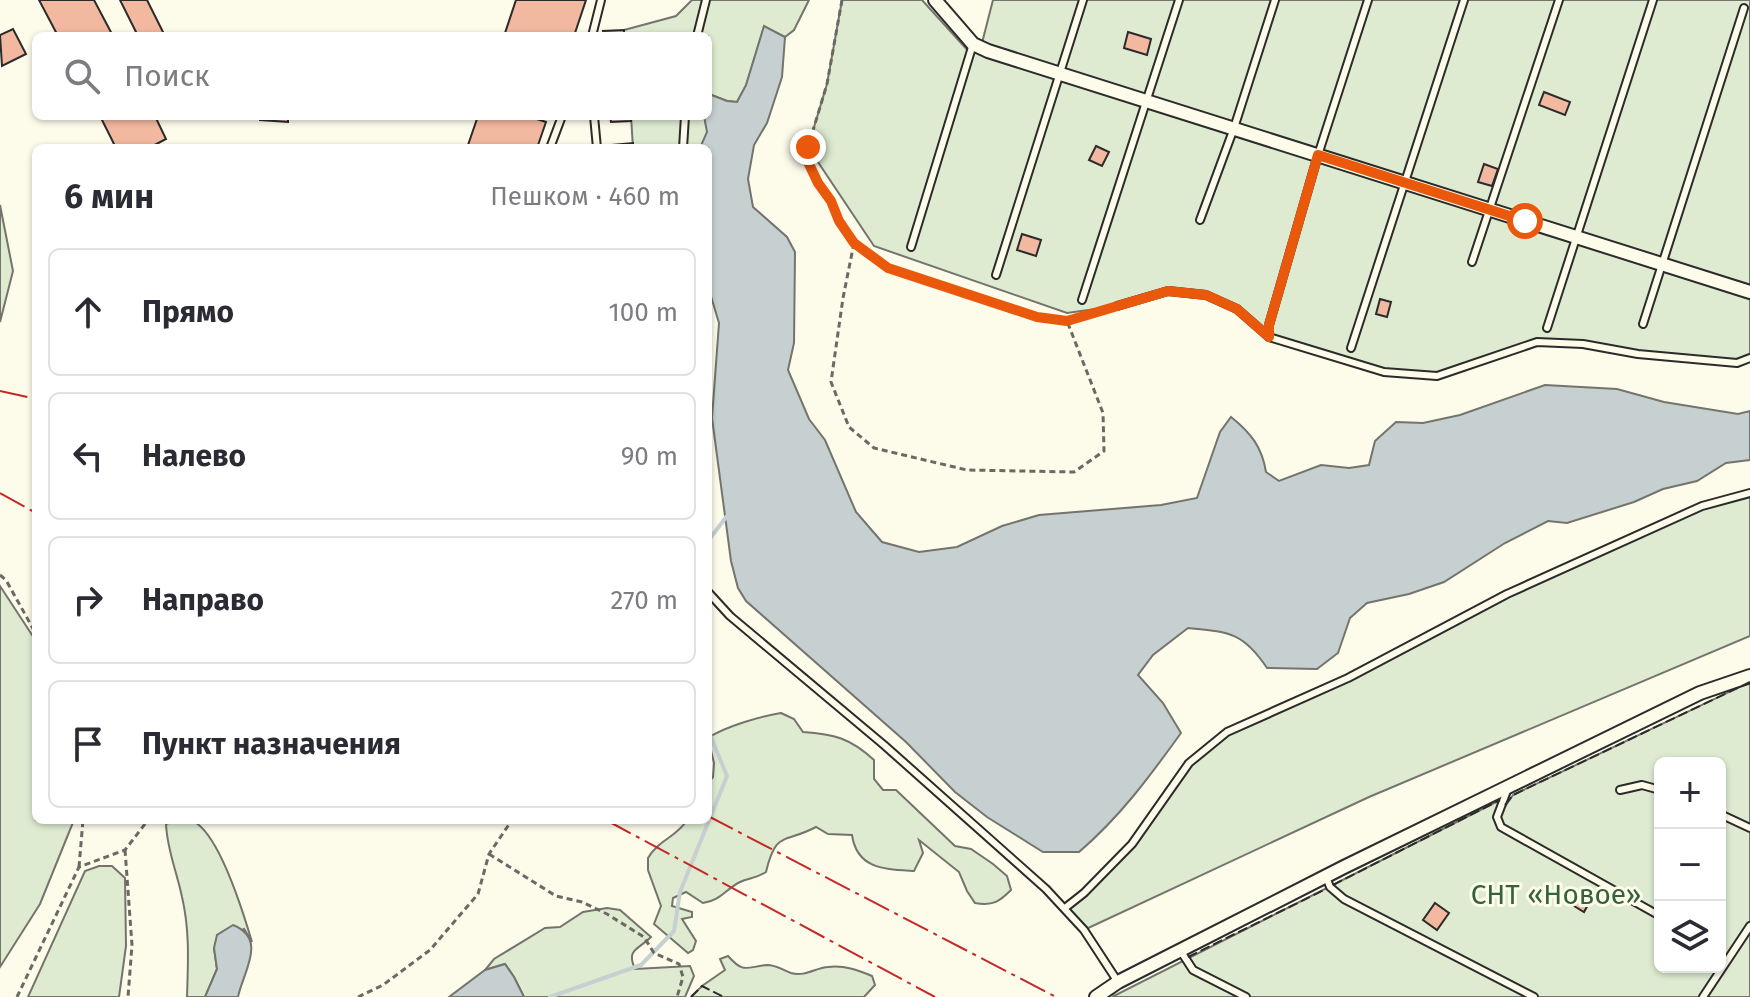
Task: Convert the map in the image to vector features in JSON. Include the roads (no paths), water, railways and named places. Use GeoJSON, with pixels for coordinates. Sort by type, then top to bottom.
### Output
{"type":"FeatureCollection","features":[{"type":"Feature","properties":{"kind":"street"},"geometry":{"type":"LineString","coordinates":[[935,0],[973,44],[1575,237],[1749,289]]}},
{"type":"Feature","properties":{"kind":"street"},"geometry":{"type":"LineString","coordinates":[[1096,997],[1180,950],[1509,786],[1700,693],[1750,676]]}},
{"type":"Feature","properties":{"kind":"lane"},"geometry":{"type":"LineString","coordinates":[[593,32],[601,0]]}},
{"type":"Feature","properties":{"kind":"lane"},"geometry":{"type":"LineString","coordinates":[[698,32],[706,0]]}},
{"type":"Feature","properties":{"kind":"lane"},"geometry":{"type":"LineString","coordinates":[[996,275],[1083,0]]}},
{"type":"Feature","properties":{"kind":"lane"},"geometry":{"type":"LineString","coordinates":[[1082,300],[1179,0]]}},
{"type":"Feature","properties":{"kind":"lane"},"geometry":{"type":"LineString","coordinates":[[1200,220],[1234,128],[1275,0]]}},
{"type":"Feature","properties":{"kind":"lane"},"geometry":{"type":"LineString","coordinates":[[1269,337],[1269,325],[1318,155],[1368,0]]}},
{"type":"Feature","properties":{"kind":"lane"},"geometry":{"type":"LineString","coordinates":[[1351,348],[1464,0]]}},
{"type":"Feature","properties":{"kind":"lane"},"geometry":{"type":"LineString","coordinates":[[1472,262],[1559,0]]}},
{"type":"Feature","properties":{"kind":"lane"},"geometry":{"type":"LineString","coordinates":[[1547,328],[1653,0]]}},
{"type":"Feature","properties":{"kind":"lane"},"geometry":{"type":"LineString","coordinates":[[1643,324],[1744,8]]}},
{"type":"Feature","properties":{"kind":"lane"},"geometry":{"type":"LineString","coordinates":[[911,247],[973,44]]}},
{"type":"Feature","properties":{"kind":"lane"},"geometry":{"type":"LineString","coordinates":[[552,144],[560,120]]}},
{"type":"Feature","properties":{"kind":"lane"},"geometry":{"type":"LineString","coordinates":[[594,120],[597,144]]}},
{"type":"Feature","properties":{"kind":"lane"},"geometry":{"type":"LineString","coordinates":[[683,144],[685,120]]}},
{"type":"Feature","properties":{"kind":"lane"},"geometry":{"type":"LineString","coordinates":[[1117,306],[1168,291],[1206,295],[1237,309],[1269,337],[1384,372],[1437,376],[1537,342],[1583,344],[1638,354],[1737,363],[1750,358]]}},
{"type":"Feature","properties":{"kind":"lane"},"geometry":{"type":"LineString","coordinates":[[1065,908],[1132,844],[1189,763],[1227,732],[1348,678],[1507,594],[1702,506],[1750,493]]}},
{"type":"Feature","properties":{"kind":"lane"},"geometry":{"type":"LineString","coordinates":[[712,596],[730,616],[884,745],[1065,908],[1084,930],[1118,982]]}},
{"type":"Feature","properties":{"kind":"lane"},"geometry":{"type":"LineString","coordinates":[[1620,790],[1642,785],[1654,788]]}},
{"type":"Feature","properties":{"kind":"lane"},"geometry":{"type":"LineString","coordinates":[[1509,786],[1497,817],[1501,827],[1654,913]]}},
{"type":"Feature","properties":{"kind":"lane"},"geometry":{"type":"LineString","coordinates":[[1726,817],[1750,828]]}},
{"type":"Feature","properties":{"kind":"lane"},"geometry":{"type":"LineString","coordinates":[[1326,877],[1330,887],[1344,899],[1534,997]]}},
{"type":"Feature","properties":{"kind":"lane"},"geometry":{"type":"LineString","coordinates":[[1703,997],[1750,926]]}},
{"type":"Feature","properties":{"kind":"lane"},"geometry":{"type":"LineString","coordinates":[[1180,950],[1193,970],[1246,997]]}},
{"type":"Feature","properties":{"kind":"lane"},"geometry":{"type":"LineString","coordinates":[[1726,953],[1730,955]]}},
{"type":"Feature","properties":{"kind":"waterway"},"geometry":{"type":"LineString","coordinates":[[712,536],[727,516]]}},
{"type":"Feature","properties":{"kind":"waterway"},"geometry":{"type":"LineString","coordinates":[[712,740],[727,776],[712,813]]}},
{"type":"Feature","properties":{"kind":"waterway"},"geometry":{"type":"LineString","coordinates":[[550,997],[641,965],[674,931],[680,892],[708,824]]}},
{"type":"Feature","properties":{"kind":"park label","name":"СНТ «Новое»"},"geometry":{"type":"Point","coordinates":[1556,894]}}]}
